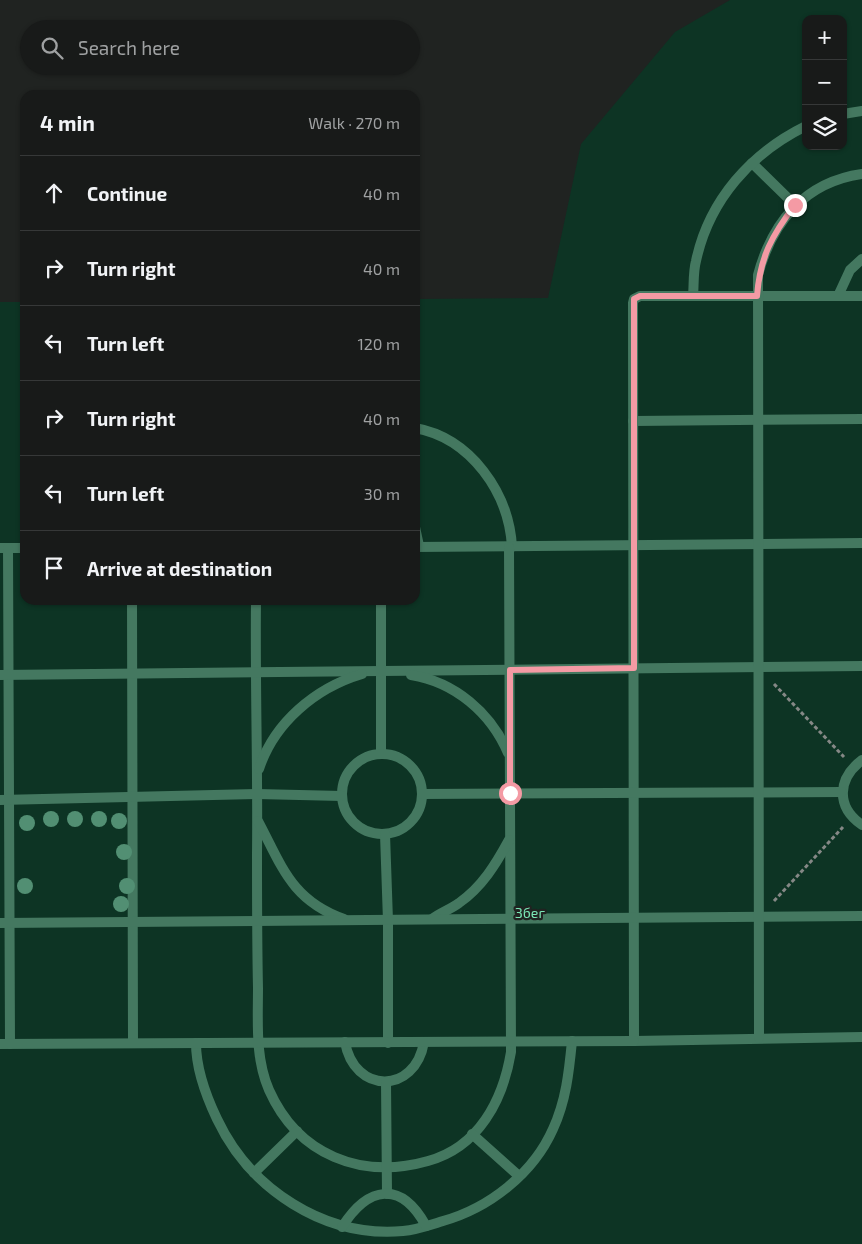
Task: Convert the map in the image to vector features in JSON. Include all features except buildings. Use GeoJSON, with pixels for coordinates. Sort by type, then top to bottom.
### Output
{"type":"FeatureCollection","features":[{"type":"Feature","properties":{"kind":"lane"},"geometry":{"type":"LineString","coordinates":[[847,113],[862,111]]}},
{"type":"Feature","properties":{"kind":"lane"},"geometry":{"type":"LineString","coordinates":[[693,296],[696,262],[707,223],[727,188],[752,163],[782,138],[802,128]]}},
{"type":"Feature","properties":{"kind":"lane"},"geometry":{"type":"LineString","coordinates":[[752,163],[795,205]]}},
{"type":"Feature","properties":{"kind":"lane"},"geometry":{"type":"LineString","coordinates":[[759,1038],[758,275],[765,251],[780,225],[795,205],[821,187],[847,176],[862,174]]}},
{"type":"Feature","properties":{"kind":"lane"},"geometry":{"type":"LineString","coordinates":[[838,296],[850,270],[862,259]]}},
{"type":"Feature","properties":{"kind":"lane"},"geometry":{"type":"LineString","coordinates":[[634,1040],[632,421],[634,299],[640,296],[862,296]]}},
{"type":"Feature","properties":{"kind":"lane"},"geometry":{"type":"LineString","coordinates":[[632,421],[862,419]]}},
{"type":"Feature","properties":{"kind":"lane"},"geometry":{"type":"LineString","coordinates":[[256,605],[255,673],[258,820],[256,923],[258,1043],[262,1069],[270,1091],[283,1116],[297,1131],[324,1153],[350,1164],[386,1168],[406,1167],[433,1160],[458,1147],[472,1134],[495,1106],[506,1080],[512,1042],[510,839],[511,530],[503,502],[490,478],[471,457],[448,441],[420,430]]}},
{"type":"Feature","properties":{"kind":"lane"},"geometry":{"type":"LineString","coordinates":[[420,546],[510,547],[862,543]]}},
{"type":"Feature","properties":{"kind":"lane"},"geometry":{"type":"LineString","coordinates":[[20,548],[4,548],[5,1044],[512,1042],[862,1037]]}},
{"type":"Feature","properties":{"kind":"lane"},"geometry":{"type":"LineString","coordinates":[[132,605],[133,1042]]}},
{"type":"Feature","properties":{"kind":"lane"},"geometry":{"type":"LineString","coordinates":[[381,605],[381,754]]}},
{"type":"Feature","properties":{"kind":"lane"},"geometry":{"type":"LineString","coordinates":[[4,675],[862,666]]}},
{"type":"Feature","properties":{"kind":"lane"},"geometry":{"type":"LineString","coordinates":[[257,777],[263,757],[283,724],[317,695],[340,682],[381,672],[419,676],[444,685],[467,699],[487,718],[502,739],[510,759]]}},
{"type":"Feature","properties":{"kind":"lane"},"geometry":{"type":"LineString","coordinates":[[381,754],[396,757],[410,766],[419,779],[422,794],[419,809],[411,821],[399,830],[385,834],[369,832],[355,824],[346,811],[342,796],[344,780],[352,767],[365,758],[381,754]]}},
{"type":"Feature","properties":{"kind":"lane"},"geometry":{"type":"LineString","coordinates":[[862,760],[853,767],[845,778],[842,792],[845,805],[852,818],[862,825]]}},
{"type":"Feature","properties":{"kind":"lane"},"geometry":{"type":"LineString","coordinates":[[422,794],[842,792]]}},
{"type":"Feature","properties":{"kind":"lane"},"geometry":{"type":"LineString","coordinates":[[5,800],[257,794],[342,796]]}},
{"type":"Feature","properties":{"kind":"lane"},"geometry":{"type":"LineString","coordinates":[[258,820],[276,861],[292,884],[311,902],[334,916],[349,921]]}},
{"type":"Feature","properties":{"kind":"lane"},"geometry":{"type":"LineString","coordinates":[[385,834],[388,921],[388,1043]]}},
{"type":"Feature","properties":{"kind":"lane"},"geometry":{"type":"LineString","coordinates":[[430,920],[459,904],[479,886],[495,865],[510,839]]}},
{"type":"Feature","properties":{"kind":"lane"},"geometry":{"type":"LineString","coordinates":[[5,923],[256,923],[862,916]]}},
{"type":"Feature","properties":{"kind":"lane"},"geometry":{"type":"LineString","coordinates":[[196,1043],[202,1079],[211,1106],[234,1150],[254,1173],[274,1192],[308,1214],[342,1226],[364,1231],[387,1232],[405,1231],[467,1215],[501,1193],[530,1165],[552,1130],[566,1092],[572,1041]]}},
{"type":"Feature","properties":{"kind":"lane"},"geometry":{"type":"LineString","coordinates":[[345,1042],[347,1054],[357,1070],[373,1080],[386,1082],[408,1074],[417,1065],[424,1042]]}},
{"type":"Feature","properties":{"kind":"lane"},"geometry":{"type":"LineString","coordinates":[[386,1082],[386,1194]]}},
{"type":"Feature","properties":{"kind":"lane"},"geometry":{"type":"LineString","coordinates":[[254,1173],[297,1131]]}},
{"type":"Feature","properties":{"kind":"lane"},"geometry":{"type":"LineString","coordinates":[[472,1134],[519,1176]]}},
{"type":"Feature","properties":{"kind":"lane"},"geometry":{"type":"LineString","coordinates":[[342,1226],[352,1211],[364,1200],[386,1194],[396,1195],[410,1202],[417,1209],[426,1226]]}},
{"type":"Feature","properties":{"kind":"path"},"geometry":{"type":"LineString","coordinates":[[758,667],[853,767]]}},
{"type":"Feature","properties":{"kind":"path"},"geometry":{"type":"LineString","coordinates":[[760,916],[852,818]]}},
{"type":"Feature","properties":{"kind":"green space","name":"Збег"},"geometry":{"type":"Polygon","coordinates":[[[730,0],[862,0],[862,1244],[0,1244],[0,302],[20,302],[20,605],[420,605],[420,299],[548,298],[581,144],[675,32],[730,0]]]}},
{"type":"Feature","properties":{"kind":"route"},"geometry":{"type":"LineString","coordinates":[[510,793],[510,670],[634,668],[632,303],[634,299],[640,296],[757,296],[758,275],[765,251],[780,225],[795,205]]}}]}
